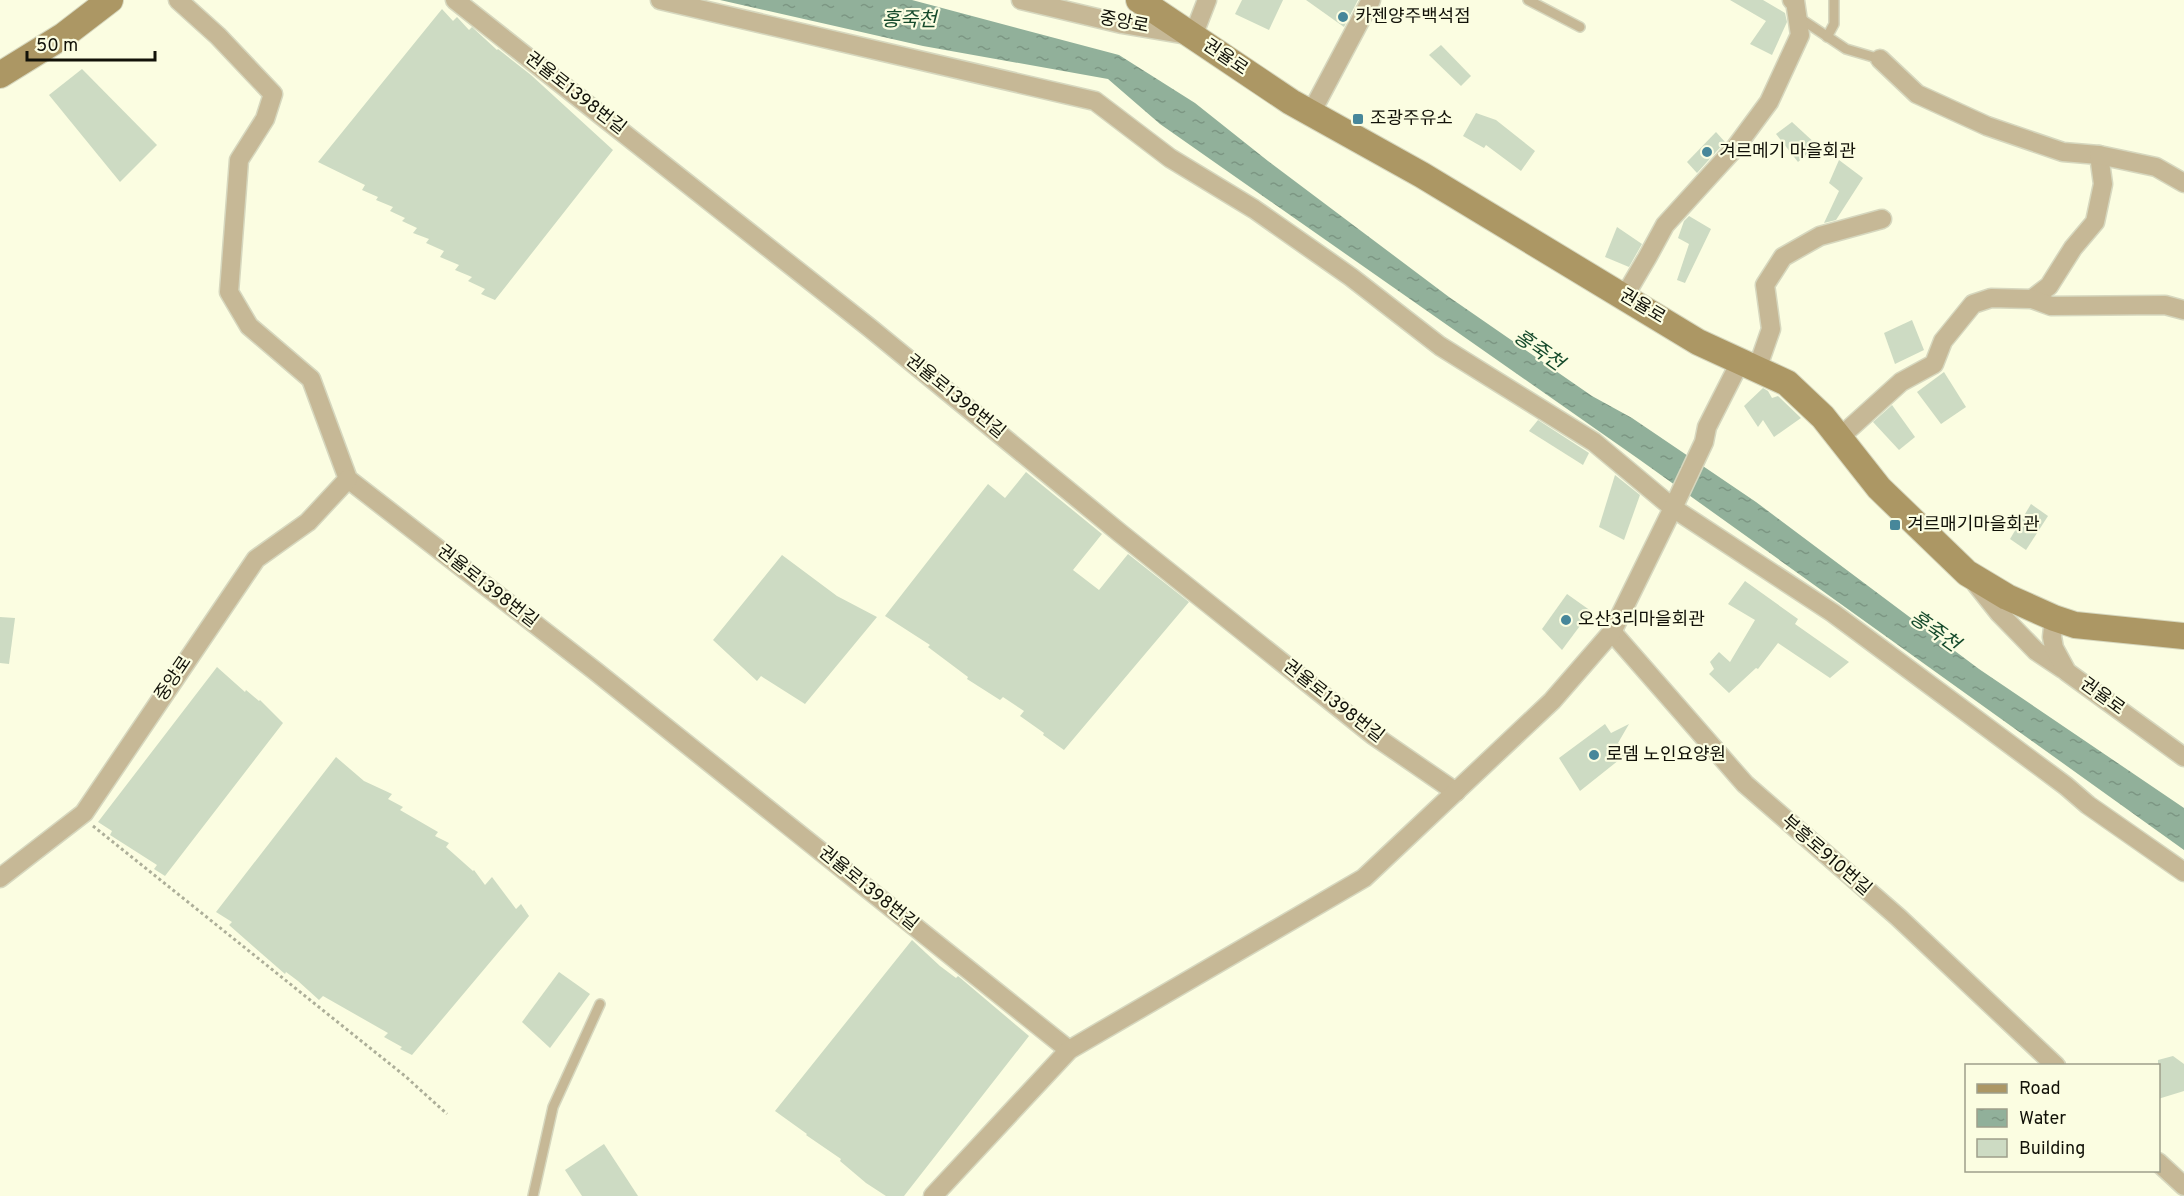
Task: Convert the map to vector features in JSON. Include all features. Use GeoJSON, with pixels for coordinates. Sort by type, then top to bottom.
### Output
{"type":"FeatureCollection","features":[{"type":"Feature","properties":{"kind":"main road"},"geometry":{"type":"LineString","coordinates":[[0,75],[63,36],[110,0]]}},
{"type":"Feature","properties":{"kind":"main road","name":"권율로"},"geometry":{"type":"LineString","coordinates":[[1139,0],[1241,70],[1311,113],[1422,175],[1698,342],[1787,383],[1823,417],[1879,488],[1967,573],[2007,597],[2075,625],[2184,636]]}},
{"type":"Feature","properties":{"kind":"street"},"geometry":{"type":"LineString","coordinates":[[178,0],[218,36],[273,94],[265,119],[239,160],[229,292],[249,326],[311,379],[348,479]]}},
{"type":"Feature","properties":{"kind":"street","name":"권율로1398번길"},"geometry":{"type":"LineString","coordinates":[[455,0],[870,328],[1120,533],[1373,735],[1456,792]]}},
{"type":"Feature","properties":{"kind":"street"},"geometry":{"type":"LineString","coordinates":[[660,0],[1095,100],[1170,158],[1254,209],[1351,277],[1440,346],[1594,442],[1673,508],[1833,613],[2066,786],[2088,805],[2184,873]]}},
{"type":"Feature","properties":{"kind":"street","name":"중앙로"},"geometry":{"type":"LineString","coordinates":[[1021,0],[1122,24],[1193,36]]}},
{"type":"Feature","properties":{"kind":"street","name":"권율로"},"geometry":{"type":"LineString","coordinates":[[1193,36],[1207,0]]}},
{"type":"Feature","properties":{"kind":"street"},"geometry":{"type":"LineString","coordinates":[[1311,113],[1371,0]]}},
{"type":"Feature","properties":{"kind":"street"},"geometry":{"type":"LineString","coordinates":[[1624,297],[1665,225],[1735,147],[1769,102],[1800,35],[1795,8]]}},
{"type":"Feature","properties":{"kind":"street"},"geometry":{"type":"LineString","coordinates":[[1880,60],[1917,94],[1988,126],[2063,152],[2099,155],[2156,167],[2184,183]]}},
{"type":"Feature","properties":{"kind":"street"},"geometry":{"type":"LineString","coordinates":[[2032,299],[2049,286],[2073,248],[2095,222],[2103,184],[2099,155]]}},
{"type":"Feature","properties":{"kind":"street"},"geometry":{"type":"LineString","coordinates":[[933,1196],[1069,1050],[1364,878],[1552,701],[1612,632],[1704,442],[1707,427],[1771,328],[1765,285],[1783,257],[1820,236],[1882,219]]}},
{"type":"Feature","properties":{"kind":"street"},"geometry":{"type":"LineString","coordinates":[[1839,438],[1900,382],[1934,364],[1943,341],[1973,304],[1991,298],[2032,299],[2051,306],[2165,305],[2184,310]]}},
{"type":"Feature","properties":{"kind":"street","name":"중앙로"},"geometry":{"type":"LineString","coordinates":[[0,878],[80,815],[256,559],[308,522],[348,479]]}},
{"type":"Feature","properties":{"kind":"street","name":"권율로1398번길"},"geometry":{"type":"LineString","coordinates":[[348,479],[594,670],[1069,1050]]}},
{"type":"Feature","properties":{"kind":"street"},"geometry":{"type":"LineString","coordinates":[[1967,573],[2036,651],[2067,672]]}},
{"type":"Feature","properties":{"kind":"street","name":"권율로"},"geometry":{"type":"LineString","coordinates":[[2054,618],[2052,637],[2054,648],[2067,672],[2184,756]]}},
{"type":"Feature","properties":{"kind":"street","name":"부흥로910번길"},"geometry":{"type":"LineString","coordinates":[[1612,632],[1745,784],[1898,917],[2055,1064]]}},
{"type":"Feature","properties":{"kind":"street"},"geometry":{"type":"LineString","coordinates":[[2160,1164],[2184,1186]]}},
{"type":"Feature","properties":{"kind":"lane"},"geometry":{"type":"LineString","coordinates":[[1528,0],[1580,27]]}},
{"type":"Feature","properties":{"kind":"lane"},"geometry":{"type":"LineString","coordinates":[[1827,37],[1834,24],[1834,0]]}},
{"type":"Feature","properties":{"kind":"lane"},"geometry":{"type":"LineString","coordinates":[[1795,8],[1827,37],[1846,49],[1880,60]]}},
{"type":"Feature","properties":{"kind":"lane"},"geometry":{"type":"LineString","coordinates":[[533,1196],[553,1107],[600,1004]]}},
{"type":"Feature","properties":{"kind":"path"},"geometry":{"type":"LineString","coordinates":[[80,815],[405,1076],[447,1114]]}},
{"type":"Feature","properties":{"kind":"water","name":"홍죽천"},"geometry":{"type":"Polygon","coordinates":[[[720,0],[912,0],[1119,55],[1195,103],[1449,297],[1592,396],[1632,418],[1756,502],[1979,669],[2184,808],[2184,850],[1640,460],[1160,124],[1108,79],[923,46],[720,0]]]}},
{"type":"Feature","properties":{"kind":"building"},"geometry":{"type":"Polygon","coordinates":[[[1242,0],[1283,0],[1269,30],[1235,14],[1242,0]]]}},
{"type":"Feature","properties":{"kind":"building","name":"카젠양주백석점"},"geometry":{"type":"Polygon","coordinates":[[[1306,0],[1358,0],[1344,27],[1306,0]]]}},
{"type":"Feature","properties":{"kind":"building"},"geometry":{"type":"Polygon","coordinates":[[[1730,0],[1763,0],[1785,13],[1787,22],[1772,55],[1750,44],[1766,21],[1730,0]]]}},
{"type":"Feature","properties":{"kind":"building"},"geometry":{"type":"Polygon","coordinates":[[[442,9],[453,21],[457,17],[469,30],[472,27],[497,50],[531,75],[613,150],[495,300],[481,294],[485,289],[468,281],[472,277],[455,270],[459,265],[440,257],[444,251],[426,243],[429,239],[413,233],[417,228],[402,221],[405,218],[390,211],[393,207],[376,200],[378,197],[362,190],[365,185],[318,162],[442,9]]]}},
{"type":"Feature","properties":{"kind":"building"},"geometry":{"type":"Polygon","coordinates":[[[1441,45],[1471,76],[1461,86],[1429,55],[1441,45]]]}},
{"type":"Feature","properties":{"kind":"building"},"geometry":{"type":"Polygon","coordinates":[[[82,69],[157,145],[120,182],[49,95],[82,69]]]}},
{"type":"Feature","properties":{"kind":"building"},"geometry":{"type":"Polygon","coordinates":[[[1476,113],[1496,120],[1535,151],[1521,171],[1486,145],[1484,148],[1463,136],[1476,113]]]}},
{"type":"Feature","properties":{"kind":"building"},"geometry":{"type":"Polygon","coordinates":[[[1792,122],[1817,145],[1798,162],[1776,134],[1792,122]]]}},
{"type":"Feature","properties":{"kind":"building","name":"겨르메기 마을회관"},"geometry":{"type":"Polygon","coordinates":[[[1716,132],[1725,142],[1697,173],[1687,162],[1716,132]]]}},
{"type":"Feature","properties":{"kind":"building"},"geometry":{"type":"Polygon","coordinates":[[[1839,160],[1863,178],[1836,220],[1824,223],[1839,191],[1829,183],[1839,160]]]}},
{"type":"Feature","properties":{"kind":"building"},"geometry":{"type":"Polygon","coordinates":[[[1689,216],[1711,229],[1685,283],[1677,280],[1689,244],[1678,238],[1684,221],[1689,216]]]}},
{"type":"Feature","properties":{"kind":"building"},"geometry":{"type":"Polygon","coordinates":[[[1617,227],[1642,244],[1629,267],[1605,257],[1617,227]]]}},
{"type":"Feature","properties":{"kind":"building"},"geometry":{"type":"Polygon","coordinates":[[[1912,320],[1924,350],[1895,364],[1884,333],[1912,320]]]}},
{"type":"Feature","properties":{"kind":"building"},"geometry":{"type":"Polygon","coordinates":[[[1944,372],[1966,407],[1941,424],[1917,392],[1944,372]]]}},
{"type":"Feature","properties":{"kind":"building"},"geometry":{"type":"Polygon","coordinates":[[[1763,388],[1772,398],[1778,396],[1801,418],[1774,437],[1763,420],[1758,427],[1744,406],[1763,388]]]}},
{"type":"Feature","properties":{"kind":"building"},"geometry":{"type":"Polygon","coordinates":[[[1892,405],[1915,437],[1899,450],[1873,422],[1892,405]]]}},
{"type":"Feature","properties":{"kind":"building"},"geometry":{"type":"Polygon","coordinates":[[[1538,420],[1589,453],[1583,465],[1529,431],[1538,420]]]}},
{"type":"Feature","properties":{"kind":"building"},"geometry":{"type":"Polygon","coordinates":[[[1026,472],[1102,534],[1073,570],[1099,590],[1128,554],[1189,602],[1064,750],[1020,716],[1024,711],[1003,697],[1000,700],[967,679],[968,677],[928,647],[930,645],[885,616],[988,484],[1005,498],[1026,472]]]}},
{"type":"Feature","properties":{"kind":"building"},"geometry":{"type":"Polygon","coordinates":[[[1615,475],[1640,495],[1624,540],[1599,527],[1615,475]]]}},
{"type":"Feature","properties":{"kind":"building"},"geometry":{"type":"Polygon","coordinates":[[[2031,504],[2048,516],[2026,550],[2010,539],[2031,504]]]}},
{"type":"Feature","properties":{"kind":"building"},"geometry":{"type":"Polygon","coordinates":[[[782,555],[837,596],[877,617],[805,704],[761,676],[757,681],[713,640],[782,555]]]}},
{"type":"Feature","properties":{"kind":"building"},"geometry":{"type":"Polygon","coordinates":[[[1745,581],[1798,619],[1795,624],[1849,662],[1830,678],[1778,643],[1758,669],[1756,668],[1729,693],[1709,674],[1714,669],[1710,662],[1719,652],[1730,662],[1755,620],[1728,604],[1745,581]]]}},
{"type":"Feature","properties":{"kind":"building","name":"오산3리마을회관"},"geometry":{"type":"Polygon","coordinates":[[[1567,594],[1591,611],[1562,650],[1542,629],[1567,594]]]}},
{"type":"Feature","properties":{"kind":"building"},"geometry":{"type":"Polygon","coordinates":[[[0,617],[15,618],[9,664],[0,663],[0,617]]]}},
{"type":"Feature","properties":{"kind":"building"},"geometry":{"type":"Polygon","coordinates":[[[217,667],[245,692],[246,690],[260,700],[283,723],[165,876],[154,869],[157,865],[110,835],[112,831],[98,822],[217,667]]]}},
{"type":"Feature","properties":{"kind":"building","name":"로뎀 노인요양원"},"geometry":{"type":"Polygon","coordinates":[[[1605,724],[1611,733],[1629,724],[1618,743],[1629,752],[1580,791],[1559,758],[1605,724]]]}},
{"type":"Feature","properties":{"kind":"building"},"geometry":{"type":"Polygon","coordinates":[[[336,757],[364,781],[392,794],[388,799],[403,807],[400,810],[438,832],[435,836],[449,843],[446,847],[474,870],[485,885],[492,877],[516,909],[521,904],[529,916],[412,1055],[384,1037],[388,1033],[323,996],[319,1000],[229,925],[232,922],[216,912],[336,757]]]}},
{"type":"Feature","properties":{"kind":"building"},"geometry":{"type":"Polygon","coordinates":[[[912,940],[940,966],[956,978],[958,976],[1029,1036],[904,1196],[886,1196],[866,1183],[840,1161],[841,1159],[775,1111],[912,940]]]}},
{"type":"Feature","properties":{"kind":"building"},"geometry":{"type":"Polygon","coordinates":[[[559,972],[590,994],[550,1048],[522,1022],[559,972]]]}},
{"type":"Feature","properties":{"kind":"building"},"geometry":{"type":"Polygon","coordinates":[[[2173,1056],[2184,1064],[2184,1091],[2160,1098],[2158,1060],[2173,1056]]]}},
{"type":"Feature","properties":{"kind":"building"},"geometry":{"type":"Polygon","coordinates":[[[604,1144],[638,1196],[582,1196],[565,1170],[604,1144]]]}},
{"type":"Feature","properties":{"kind":"place","name":"카젠양주백석점"},"geometry":{"type":"Point","coordinates":[1343,17]}},
{"type":"Feature","properties":{"kind":"place","name":"조광주유소"},"geometry":{"type":"Point","coordinates":[1358,119]}},
{"type":"Feature","properties":{"kind":"place","name":"겨르메기 마을회관"},"geometry":{"type":"Point","coordinates":[1707,152]}},
{"type":"Feature","properties":{"kind":"place","name":"겨르매기마을회관"},"geometry":{"type":"Point","coordinates":[1895,525]}},
{"type":"Feature","properties":{"kind":"place","name":"오산3리마을회관"},"geometry":{"type":"Point","coordinates":[1566,620]}},
{"type":"Feature","properties":{"kind":"place","name":"로뎀 노인요양원"},"geometry":{"type":"Point","coordinates":[1594,755]}}]}
